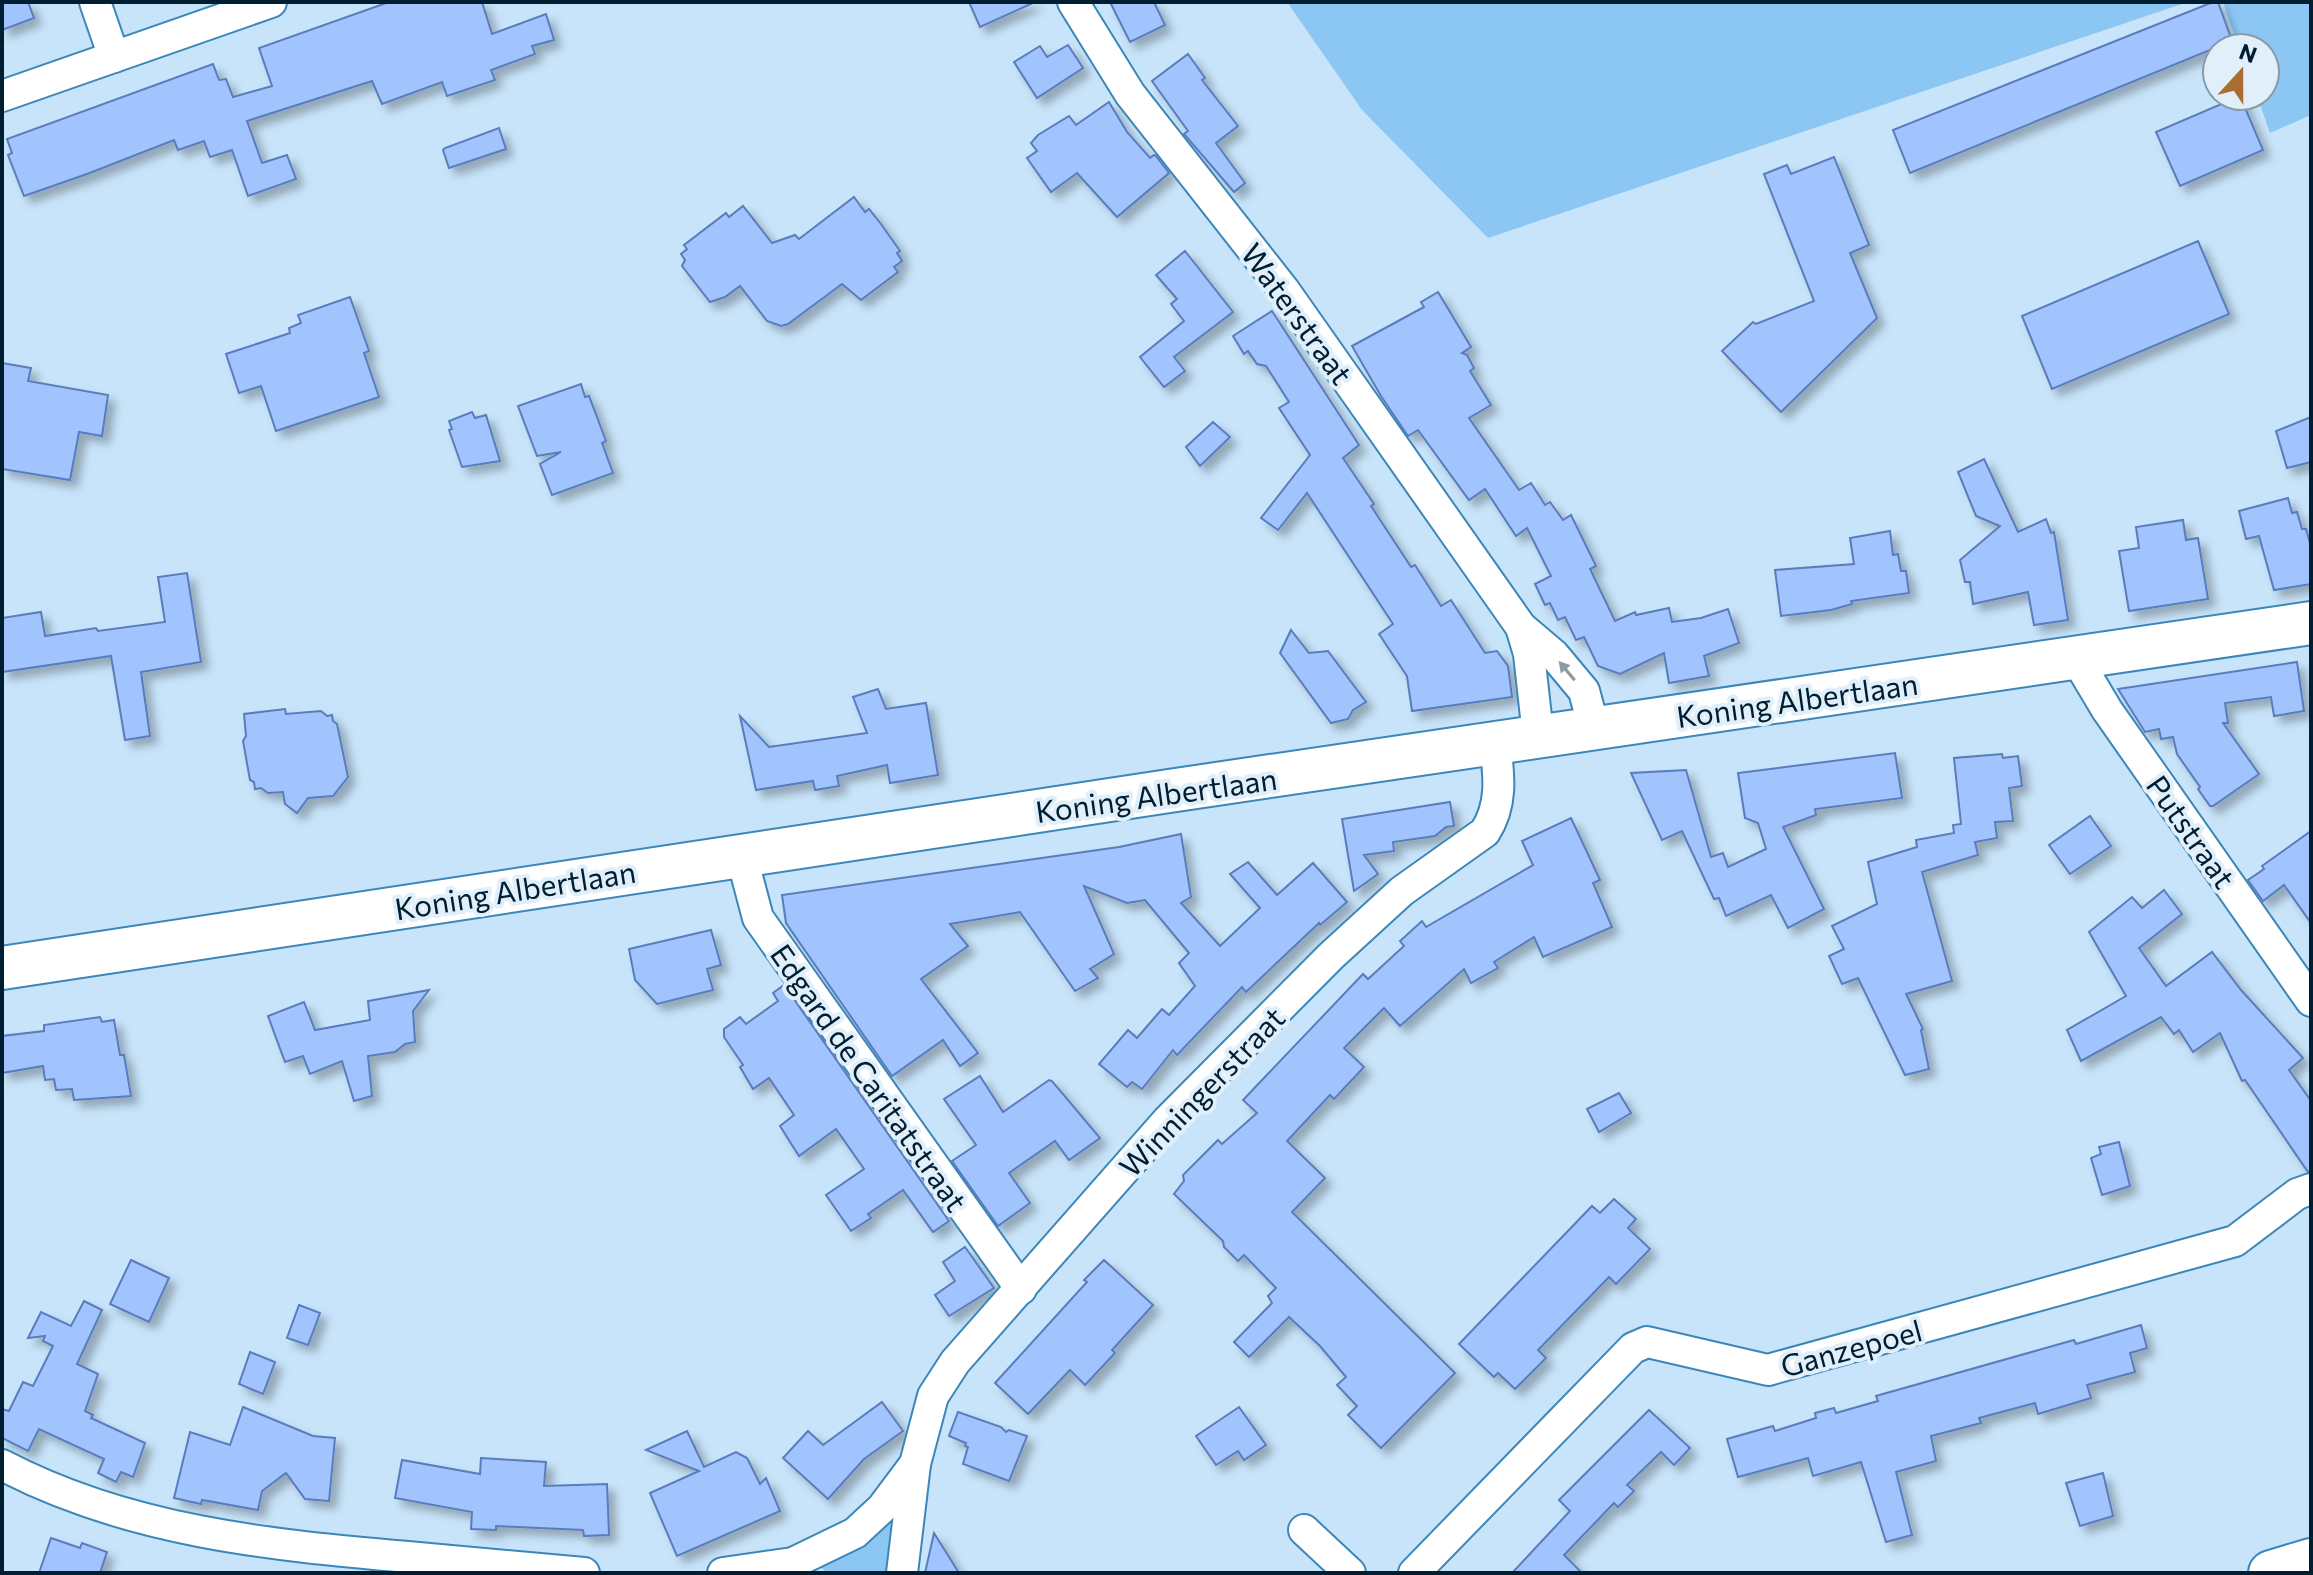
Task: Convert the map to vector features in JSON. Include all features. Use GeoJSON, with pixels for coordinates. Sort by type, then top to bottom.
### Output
{"type":"FeatureCollection","features":[{"type":"Feature","properties":{"kind":"main road"},"geometry":{"type":"LineString","coordinates":[[2271,1573],[2311,1561]]}},
{"type":"Feature","properties":{"kind":"street"},"geometry":{"type":"LineString","coordinates":[[95,2],[114,57]]}},
{"type":"Feature","properties":{"kind":"street"},"geometry":{"type":"LineString","coordinates":[[2,96],[271,2]]}},
{"type":"Feature","properties":{"kind":"street","name":"Waterstraat"},"geometry":{"type":"LineString","coordinates":[[1073,2],[1130,94],[1284,290],[1521,627],[1554,655],[1584,691],[1594,728]]}},
{"type":"Feature","properties":{"kind":"street","name":"Koning Albertlaan"},"geometry":{"type":"LineString","coordinates":[[2,968],[741,854],[2311,623]]}},
{"type":"Feature","properties":{"kind":"street","name":"Waterstraat"},"geometry":{"type":"LineString","coordinates":[[1521,627],[1529,654],[1538,735]]}},
{"type":"Feature","properties":{"kind":"street","name":"Putstraat"},"geometry":{"type":"LineString","coordinates":[[2076,658],[2107,710],[2311,1001]]}},
{"type":"Feature","properties":{"kind":"street","name":"Winningerstraat"},"geometry":{"type":"LineString","coordinates":[[902,1573],[915,1464],[933,1396],[955,1362],[1168,1120],[1331,956],[1402,891],[1485,832],[1494,818],[1499,798],[1495,743]]}},
{"type":"Feature","properties":{"kind":"street","name":"Edgard de Caritatstraat"},"geometry":{"type":"LineString","coordinates":[[741,854],[758,918],[1021,1289]]}},
{"type":"Feature","properties":{"kind":"street","name":"Ganzepoel"},"geometry":{"type":"LineString","coordinates":[[1414,1573],[1633,1348],[1647,1342],[1768,1370],[2235,1241],[2297,1194],[2311,1189]]}},
{"type":"Feature","properties":{"kind":"street","name":"Winningerstraat"},"geometry":{"type":"LineString","coordinates":[[723,1573],[798,1568],[855,1533],[882,1508],[915,1464]]}},
{"type":"Feature","properties":{"kind":"street"},"geometry":{"type":"LineString","coordinates":[[2,1465],[44,1487],[98,1507],[216,1536],[296,1548],[584,1573]]}},
{"type":"Feature","properties":{"kind":"street"},"geometry":{"type":"LineString","coordinates":[[1304,1530],[1350,1573]]}},
{"type":"Feature","properties":{"kind":"shaded area"},"geometry":{"type":"Polygon","coordinates":[[[1287,2],[2188,2],[1488,238],[1362,110],[1287,2]]]}},
{"type":"Feature","properties":{"kind":"shaded area"},"geometry":{"type":"Polygon","coordinates":[[[2223,2],[2311,2],[2311,115],[2270,133],[2263,112],[2281,112],[2281,32],[2233,32],[2223,2]]]}},
{"type":"Feature","properties":{"kind":"shaded area"},"geometry":{"type":"Polygon","coordinates":[[[899,1518],[890,1573],[827,1573],[821,1567],[899,1518]]]}},
{"type":"Feature","properties":{"kind":"building"},"geometry":{"type":"Polygon","coordinates":[[[2,2],[28,2],[34,18],[2,30],[2,2]]]}},
{"type":"Feature","properties":{"kind":"building"},"geometry":{"type":"Polygon","coordinates":[[[389,2],[482,2],[492,34],[546,14],[554,40],[532,46],[535,54],[491,70],[495,80],[447,96],[442,82],[382,104],[372,81],[247,121],[262,163],[287,155],[296,179],[248,196],[232,150],[210,157],[204,141],[178,150],[174,140],[24,196],[8,155],[12,153],[7,139],[213,64],[219,80],[226,79],[233,97],[272,86],[259,48],[389,2]]]}},
{"type":"Feature","properties":{"kind":"building"},"geometry":{"type":"Polygon","coordinates":[[[969,2],[1035,2],[980,27],[969,2]]]}},
{"type":"Feature","properties":{"kind":"building"},"geometry":{"type":"Polygon","coordinates":[[[1110,2],[1154,2],[1165,25],[1130,42],[1110,2]]]}},
{"type":"Feature","properties":{"kind":"building"},"geometry":{"type":"Polygon","coordinates":[[[2213,2],[2218,2],[2229,32],[2201,32],[2201,54],[1910,173],[1893,130],[2213,2]]]}},
{"type":"Feature","properties":{"kind":"building"},"geometry":{"type":"Polygon","coordinates":[[[1068,45],[1083,68],[1037,98],[1014,62],[1040,46],[1047,57],[1068,45]]]}},
{"type":"Feature","properties":{"kind":"building"},"geometry":{"type":"Polygon","coordinates":[[[1188,54],[1205,78],[1202,80],[1238,126],[1216,143],[1245,183],[1234,192],[1184,134],[1188,131],[1152,81],[1188,54]]]}},
{"type":"Feature","properties":{"kind":"building"},"geometry":{"type":"Polygon","coordinates":[[[1109,102],[1127,132],[1150,158],[1156,156],[1169,173],[1117,217],[1077,173],[1051,192],[1027,158],[1037,151],[1031,143],[1038,135],[1069,116],[1076,125],[1109,102]]]}},
{"type":"Feature","properties":{"kind":"building"},"geometry":{"type":"Polygon","coordinates":[[[2203,112],[2247,112],[2263,150],[2180,186],[2156,132],[2203,112]]]}},
{"type":"Feature","properties":{"kind":"building"},"geometry":{"type":"Polygon","coordinates":[[[499,128],[506,149],[449,168],[445,148],[499,128]]]}},
{"type":"Feature","properties":{"kind":"building"},"geometry":{"type":"Polygon","coordinates":[[[1834,157],[1869,245],[1850,253],[1877,318],[1781,412],[1722,351],[1753,322],[1756,324],[1814,301],[1764,174],[1787,165],[1791,174],[1834,157]]]}},
{"type":"Feature","properties":{"kind":"building"},"geometry":{"type":"Polygon","coordinates":[[[854,197],[865,212],[869,209],[881,224],[900,251],[897,253],[902,261],[894,267],[898,272],[861,300],[842,284],[781,326],[767,321],[740,286],[725,297],[710,302],[682,266],[685,260],[681,254],[687,249],[684,245],[726,213],[729,217],[743,206],[772,243],[795,235],[799,239],[854,197]]]}},
{"type":"Feature","properties":{"kind":"building"},"geometry":{"type":"Polygon","coordinates":[[[2198,241],[2229,314],[2052,389],[2022,316],[2198,241]]]}},
{"type":"Feature","properties":{"kind":"building"},"geometry":{"type":"Polygon","coordinates":[[[1185,251],[1233,312],[1174,357],[1185,371],[1164,387],[1140,357],[1184,321],[1171,304],[1177,299],[1156,275],[1185,251]]]}},
{"type":"Feature","properties":{"kind":"building"},"geometry":{"type":"Polygon","coordinates":[[[1438,292],[1471,347],[1462,353],[1467,355],[1474,368],[1470,371],[1491,405],[1469,418],[1519,490],[1531,483],[1545,505],[1550,502],[1563,520],[1571,515],[1596,566],[1590,569],[1615,621],[1635,612],[1636,615],[1669,608],[1672,622],[1701,618],[1728,609],[1739,643],[1704,656],[1709,676],[1669,683],[1664,653],[1620,674],[1598,666],[1584,637],[1576,640],[1565,617],[1558,620],[1550,603],[1545,605],[1535,584],[1551,576],[1527,528],[1516,536],[1485,489],[1469,500],[1418,430],[1408,436],[1352,346],[1424,307],[1421,302],[1438,292]]]}},
{"type":"Feature","properties":{"kind":"building"},"geometry":{"type":"Polygon","coordinates":[[[350,297],[369,351],[364,353],[379,397],[276,431],[261,386],[239,393],[226,354],[290,333],[289,328],[301,323],[298,315],[350,297]]]}},
{"type":"Feature","properties":{"kind":"building"},"geometry":{"type":"Polygon","coordinates":[[[1272,311],[1359,445],[1343,458],[1374,504],[1371,506],[1441,606],[1451,600],[1485,653],[1497,651],[1508,666],[1512,697],[1412,711],[1407,676],[1379,634],[1393,624],[1307,493],[1278,530],[1261,518],[1310,455],[1279,408],[1289,402],[1266,366],[1257,364],[1248,351],[1244,354],[1233,336],[1272,311]]]}},
{"type":"Feature","properties":{"kind":"building"},"geometry":{"type":"Polygon","coordinates":[[[2,363],[31,368],[28,381],[108,395],[102,436],[79,432],[70,480],[2,469],[2,363]]]}},
{"type":"Feature","properties":{"kind":"building"},"geometry":{"type":"Polygon","coordinates":[[[581,384],[585,397],[589,396],[606,441],[602,443],[613,473],[552,495],[540,464],[561,452],[537,456],[518,406],[581,384]]]}},
{"type":"Feature","properties":{"kind":"building"},"geometry":{"type":"Polygon","coordinates":[[[472,412],[475,418],[486,415],[500,461],[462,467],[449,430],[452,429],[449,421],[472,412]]]}},
{"type":"Feature","properties":{"kind":"building"},"geometry":{"type":"Polygon","coordinates":[[[2311,417],[2311,462],[2287,468],[2276,431],[2311,417]]]}},
{"type":"Feature","properties":{"kind":"building"},"geometry":{"type":"Polygon","coordinates":[[[1213,422],[1230,437],[1200,466],[1186,447],[1213,422]]]}},
{"type":"Feature","properties":{"kind":"building"},"geometry":{"type":"Polygon","coordinates":[[[1984,459],[2018,532],[2046,519],[2051,533],[2054,532],[2068,620],[2034,625],[2028,592],[1973,604],[1970,582],[1965,582],[1960,560],[2000,526],[1976,516],[1958,472],[1984,459]]]}},
{"type":"Feature","properties":{"kind":"building"},"geometry":{"type":"Polygon","coordinates":[[[2288,498],[2292,513],[2297,512],[2302,529],[2306,529],[2311,547],[2311,584],[2274,590],[2259,536],[2246,539],[2239,511],[2288,498]]]}},
{"type":"Feature","properties":{"kind":"building"},"geometry":{"type":"Polygon","coordinates":[[[2183,520],[2186,540],[2198,538],[2208,599],[2129,611],[2119,551],[2139,548],[2136,527],[2183,520]]]}},
{"type":"Feature","properties":{"kind":"building"},"geometry":{"type":"Polygon","coordinates":[[[1890,531],[1893,555],[1898,554],[1901,571],[1906,571],[1909,593],[1851,601],[1852,604],[1831,610],[1781,616],[1775,570],[1854,564],[1850,538],[1890,531]]]}},
{"type":"Feature","properties":{"kind":"building"},"geometry":{"type":"Polygon","coordinates":[[[187,573],[201,662],[141,672],[150,736],[125,740],[111,656],[2,672],[2,618],[41,612],[45,636],[165,622],[158,577],[187,573]]]}},
{"type":"Feature","properties":{"kind":"building"},"geometry":{"type":"Polygon","coordinates":[[[1291,630],[1309,653],[1328,651],[1366,702],[1353,710],[1348,719],[1331,723],[1280,653],[1291,630]]]}},
{"type":"Feature","properties":{"kind":"building"},"geometry":{"type":"Polygon","coordinates":[[[2297,662],[2304,711],[2274,716],[2271,697],[2225,703],[2228,723],[2223,723],[2259,774],[2213,806],[2198,789],[2200,787],[2177,754],[2173,737],[2161,739],[2159,729],[2145,732],[2118,689],[2297,662]]]}},
{"type":"Feature","properties":{"kind":"building"},"geometry":{"type":"Polygon","coordinates":[[[878,689],[886,709],[926,703],[938,775],[890,783],[887,765],[837,776],[839,786],[815,790],[813,781],[756,790],[740,716],[769,747],[867,733],[853,697],[878,689]]]}},
{"type":"Feature","properties":{"kind":"building"},"geometry":{"type":"Polygon","coordinates":[[[285,709],[286,714],[321,711],[327,716],[332,715],[337,724],[348,777],[333,796],[308,798],[297,813],[285,804],[283,792],[268,793],[261,788],[255,789],[254,782],[250,780],[243,741],[246,736],[244,714],[285,709]]]}},
{"type":"Feature","properties":{"kind":"building"},"geometry":{"type":"Polygon","coordinates":[[[1895,753],[1902,798],[1815,809],[1816,815],[1783,827],[1824,909],[1788,928],[1771,895],[1726,916],[1719,898],[1714,899],[1682,831],[1662,840],[1631,773],[1686,770],[1711,857],[1723,853],[1728,867],[1766,849],[1758,823],[1745,818],[1738,773],[1895,753]]]}},
{"type":"Feature","properties":{"kind":"building"},"geometry":{"type":"Polygon","coordinates":[[[2002,754],[2003,758],[2018,756],[2022,786],[2009,788],[2013,821],[1995,822],[1997,838],[1975,842],[1978,855],[1922,872],[1952,981],[1906,994],[1923,1029],[1929,1069],[1905,1075],[1858,978],[1842,984],[1829,956],[1844,949],[1832,926],[1877,904],[1868,862],[1917,847],[1916,840],[1954,833],[1953,825],[1961,824],[1954,758],[2002,754]]]}},
{"type":"Feature","properties":{"kind":"building"},"geometry":{"type":"Polygon","coordinates":[[[1450,802],[1454,826],[1446,827],[1435,836],[1393,842],[1394,851],[1364,855],[1378,874],[1354,891],[1342,819],[1450,802]]]}},
{"type":"Feature","properties":{"kind":"building"},"geometry":{"type":"Polygon","coordinates":[[[2090,816],[2111,846],[2070,874],[2049,845],[2090,816]]]}},
{"type":"Feature","properties":{"kind":"building"},"geometry":{"type":"Polygon","coordinates":[[[1571,818],[1600,880],[1593,883],[1612,927],[1543,957],[1534,937],[1494,962],[1498,968],[1471,983],[1464,969],[1400,1026],[1384,1008],[1344,1048],[1364,1067],[1334,1099],[1330,1095],[1287,1141],[1325,1178],[1292,1212],[1455,1373],[1381,1448],[1348,1415],[1357,1406],[1337,1385],[1346,1377],[1320,1346],[1289,1317],[1249,1357],[1234,1342],[1272,1303],[1268,1296],[1276,1288],[1244,1255],[1238,1261],[1224,1247],[1223,1241],[1174,1194],[1184,1181],[1183,1175],[1218,1140],[1222,1144],[1257,1113],[1243,1100],[1363,974],[1368,979],[1404,946],[1400,941],[1422,921],[1426,927],[1533,865],[1522,841],[1571,818]]]}},
{"type":"Feature","properties":{"kind":"building"},"geometry":{"type":"Polygon","coordinates":[[[2311,831],[2311,923],[2284,885],[2263,901],[2248,880],[2264,869],[2262,866],[2311,831]]]}},
{"type":"Feature","properties":{"kind":"building"},"geometry":{"type":"Polygon","coordinates":[[[1181,834],[1191,897],[1181,903],[1220,946],[1260,908],[1230,874],[1248,862],[1277,895],[1313,863],[1347,902],[1319,923],[1246,992],[1242,987],[1177,1055],[1173,1050],[1142,1089],[1132,1082],[1127,1087],[1099,1064],[1128,1030],[1137,1038],[1162,1009],[1169,1015],[1195,986],[1179,963],[1189,953],[1145,900],[1127,903],[1084,886],[1114,954],[1090,969],[1098,978],[1075,991],[1020,912],[950,924],[968,946],[921,979],[978,1053],[960,1066],[943,1040],[892,1076],[786,923],[782,895],[1119,847],[1181,834]]]}},
{"type":"Feature","properties":{"kind":"building"},"geometry":{"type":"Polygon","coordinates":[[[2164,890],[2182,914],[2139,948],[2166,986],[2212,952],[2241,990],[2303,1058],[2289,1070],[2311,1101],[2311,1171],[2308,1172],[2245,1080],[2242,1081],[2220,1033],[2193,1052],[2179,1030],[2174,1034],[2161,1017],[2081,1061],[2067,1030],[2126,996],[2089,932],[2132,897],[2142,908],[2164,890]]]}},
{"type":"Feature","properties":{"kind":"building"},"geometry":{"type":"Polygon","coordinates":[[[711,930],[721,965],[707,969],[713,990],[657,1004],[635,980],[629,949],[711,930]]]}},
{"type":"Feature","properties":{"kind":"building"},"geometry":{"type":"Polygon","coordinates":[[[784,985],[949,1221],[933,1232],[903,1190],[868,1214],[871,1218],[851,1231],[826,1195],[864,1169],[836,1129],[799,1156],[780,1126],[794,1115],[769,1078],[753,1089],[740,1067],[743,1065],[724,1037],[724,1029],[740,1017],[746,1024],[778,1001],[773,993],[784,985]]]}},
{"type":"Feature","properties":{"kind":"building"},"geometry":{"type":"Polygon","coordinates":[[[429,990],[413,1011],[415,1042],[405,1044],[395,1052],[368,1056],[372,1096],[354,1101],[342,1061],[310,1074],[303,1056],[285,1062],[268,1016],[304,1002],[315,1030],[370,1020],[368,1001],[429,990]]]}},
{"type":"Feature","properties":{"kind":"building"},"geometry":{"type":"Polygon","coordinates":[[[100,1017],[102,1022],[114,1020],[131,1096],[74,1100],[72,1089],[56,1090],[54,1079],[45,1080],[43,1066],[2,1073],[2,1036],[44,1031],[44,1025],[100,1017]]]}},
{"type":"Feature","properties":{"kind":"building"},"geometry":{"type":"Polygon","coordinates":[[[980,1076],[1003,1112],[1049,1080],[1052,1081],[1100,1138],[1069,1160],[1055,1141],[1009,1173],[1030,1203],[998,1226],[952,1161],[976,1145],[944,1099],[980,1076]]]}},
{"type":"Feature","properties":{"kind":"building"},"geometry":{"type":"Polygon","coordinates":[[[1619,1093],[1631,1113],[1599,1132],[1587,1109],[1619,1093]]]}},
{"type":"Feature","properties":{"kind":"building"},"geometry":{"type":"Polygon","coordinates":[[[2119,1142],[2130,1186],[2102,1195],[2091,1158],[2101,1154],[2099,1147],[2119,1142]]]}},
{"type":"Feature","properties":{"kind":"building"},"geometry":{"type":"Polygon","coordinates":[[[1614,1199],[1636,1219],[1628,1228],[1650,1249],[1616,1284],[1609,1277],[1538,1350],[1546,1358],[1515,1389],[1498,1373],[1494,1377],[1459,1344],[1592,1206],[1600,1213],[1614,1199]]]}},
{"type":"Feature","properties":{"kind":"building"},"geometry":{"type":"Polygon","coordinates":[[[965,1247],[994,1288],[949,1316],[935,1295],[955,1281],[943,1262],[965,1247]]]}},
{"type":"Feature","properties":{"kind":"building"},"geometry":{"type":"Polygon","coordinates":[[[131,1260],[169,1278],[149,1322],[110,1304],[131,1260]]]}},
{"type":"Feature","properties":{"kind":"building"},"geometry":{"type":"Polygon","coordinates":[[[1104,1260],[1153,1305],[1085,1385],[1070,1370],[1028,1414],[995,1383],[1104,1260]]]}},
{"type":"Feature","properties":{"kind":"building"},"geometry":{"type":"Polygon","coordinates":[[[84,1301],[102,1310],[77,1364],[98,1374],[85,1411],[93,1415],[91,1418],[145,1443],[133,1477],[121,1472],[116,1482],[98,1473],[104,1459],[39,1429],[28,1451],[2,1438],[2,1409],[9,1411],[23,1382],[33,1386],[53,1346],[43,1341],[45,1336],[28,1338],[41,1312],[71,1326],[84,1301]]]}},
{"type":"Feature","properties":{"kind":"building"},"geometry":{"type":"Polygon","coordinates":[[[299,1305],[320,1313],[308,1345],[287,1338],[299,1305]]]}},
{"type":"Feature","properties":{"kind":"building"},"geometry":{"type":"Polygon","coordinates":[[[2141,1325],[2147,1348],[2130,1353],[2135,1372],[2087,1385],[2091,1398],[2038,1414],[2035,1403],[1979,1418],[1981,1423],[1931,1436],[1936,1461],[1896,1472],[1912,1535],[1886,1542],[1861,1462],[1813,1476],[1808,1458],[1738,1477],[1727,1439],[1773,1426],[1775,1431],[1816,1418],[1815,1413],[1834,1408],[1836,1413],[1878,1401],[1876,1396],[2074,1340],[2076,1344],[2141,1325]]]}},
{"type":"Feature","properties":{"kind":"building"},"geometry":{"type":"Polygon","coordinates":[[[250,1352],[275,1362],[263,1394],[239,1384],[250,1352]]]}},
{"type":"Feature","properties":{"kind":"building"},"geometry":{"type":"Polygon","coordinates":[[[882,1402],[903,1431],[864,1459],[828,1499],[783,1458],[808,1431],[823,1445],[882,1402]]]}},
{"type":"Feature","properties":{"kind":"building"},"geometry":{"type":"Polygon","coordinates":[[[243,1407],[313,1436],[335,1438],[329,1501],[305,1499],[286,1473],[262,1491],[258,1510],[174,1498],[190,1432],[230,1445],[243,1407]]]}},
{"type":"Feature","properties":{"kind":"building"},"geometry":{"type":"Polygon","coordinates":[[[1239,1407],[1266,1445],[1244,1460],[1238,1451],[1216,1465],[1196,1436],[1239,1407]]]}},
{"type":"Feature","properties":{"kind":"building"},"geometry":{"type":"Polygon","coordinates":[[[1649,1410],[1690,1448],[1674,1465],[1661,1452],[1627,1485],[1634,1491],[1618,1507],[1614,1503],[1564,1555],[1582,1573],[1512,1573],[1570,1511],[1559,1500],[1649,1410]]]}},
{"type":"Feature","properties":{"kind":"building"},"geometry":{"type":"Polygon","coordinates":[[[958,1412],[1001,1427],[1006,1432],[1009,1430],[1027,1436],[1009,1481],[963,1464],[968,1447],[966,1443],[949,1436],[958,1412]]]}},
{"type":"Feature","properties":{"kind":"building"},"geometry":{"type":"Polygon","coordinates":[[[687,1431],[704,1467],[736,1452],[747,1458],[760,1484],[766,1478],[780,1511],[677,1556],[650,1493],[699,1471],[646,1450],[687,1431]]]}},
{"type":"Feature","properties":{"kind":"building"},"geometry":{"type":"Polygon","coordinates":[[[481,1458],[546,1462],[544,1486],[607,1484],[609,1535],[584,1536],[583,1530],[496,1526],[496,1530],[471,1529],[472,1512],[395,1498],[402,1460],[480,1474],[481,1458]]]}},
{"type":"Feature","properties":{"kind":"building"},"geometry":{"type":"Polygon","coordinates":[[[2103,1473],[2113,1516],[2080,1526],[2066,1483],[2103,1473]]]}},
{"type":"Feature","properties":{"kind":"building"},"geometry":{"type":"Polygon","coordinates":[[[934,1533],[959,1573],[925,1573],[934,1533]]]}},
{"type":"Feature","properties":{"kind":"building"},"geometry":{"type":"Polygon","coordinates":[[[51,1538],[80,1548],[82,1543],[107,1552],[100,1573],[39,1573],[51,1538]]]}}]}
